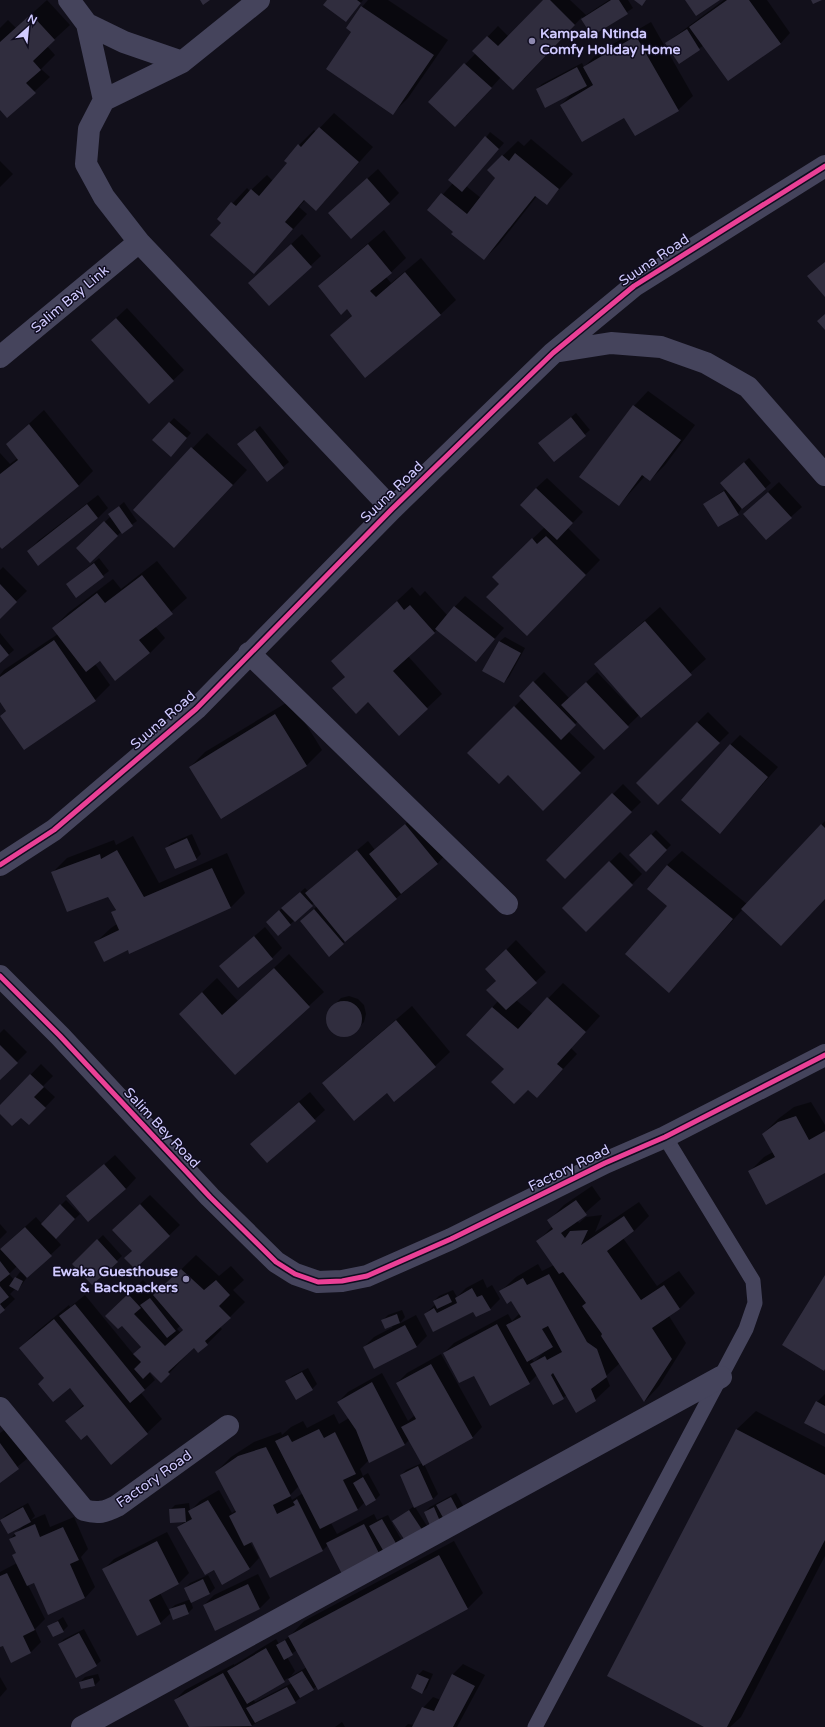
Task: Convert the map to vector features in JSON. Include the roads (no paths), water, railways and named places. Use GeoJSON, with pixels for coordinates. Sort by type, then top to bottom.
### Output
{"type":"FeatureCollection","features":[{"type":"Feature","properties":{"kind":"street"},"geometry":{"type":"LineString","coordinates":[[69,0],[87,24],[104,100]]}},
{"type":"Feature","properties":{"kind":"street"},"geometry":{"type":"LineString","coordinates":[[259,0],[182,62],[104,100],[89,129],[86,164],[104,197],[140,242],[392,508]]}},
{"type":"Feature","properties":{"kind":"street"},"geometry":{"type":"LineString","coordinates":[[87,24],[124,42],[182,62]]}},
{"type":"Feature","properties":{"kind":"street","name":"Suuna Road"},"geometry":{"type":"LineString","coordinates":[[0,865],[54,830],[196,709],[392,508],[553,353],[634,286],[825,166]]}},
{"type":"Feature","properties":{"kind":"street","name":"Salim Bay Link"},"geometry":{"type":"LineString","coordinates":[[0,357],[140,242]]}},
{"type":"Feature","properties":{"kind":"street"},"geometry":{"type":"LineString","coordinates":[[553,353],[611,343],[661,347],[706,363],[748,386],[825,475]]}},
{"type":"Feature","properties":{"kind":"street"},"geometry":{"type":"LineString","coordinates":[[249,653],[507,904]]}},
{"type":"Feature","properties":{"kind":"street","name":"Salim Bey Road"},"geometry":{"type":"LineString","coordinates":[[0,976],[60,1036],[210,1197],[276,1262],[294,1274],[318,1282]]}},
{"type":"Feature","properties":{"kind":"street","name":"Factory Road"},"geometry":{"type":"LineString","coordinates":[[318,1282],[342,1281],[367,1276],[451,1239],[605,1163],[665,1137],[825,1055]]}},
{"type":"Feature","properties":{"kind":"street"},"geometry":{"type":"LineString","coordinates":[[82,1727],[721,1377]]}},
{"type":"Feature","properties":{"kind":"street","name":"Factory Road"},"geometry":{"type":"LineString","coordinates":[[0,1408],[84,1510],[95,1513],[106,1511],[118,1506],[228,1426]]}},
{"type":"Feature","properties":{"kind":"lane"},"geometry":{"type":"LineString","coordinates":[[535,1727],[746,1329],[755,1303],[754,1281],[665,1137]]}},
{"type":"Feature","properties":{"kind":"place","name":"Kampala Ntinda Comfy Holiday Home"},"geometry":{"type":"Point","coordinates":[532,41]}},
{"type":"Feature","properties":{"kind":"place","name":"Ewaka Guesthouse & Backpackers"},"geometry":{"type":"Point","coordinates":[186,1279]}}]}
